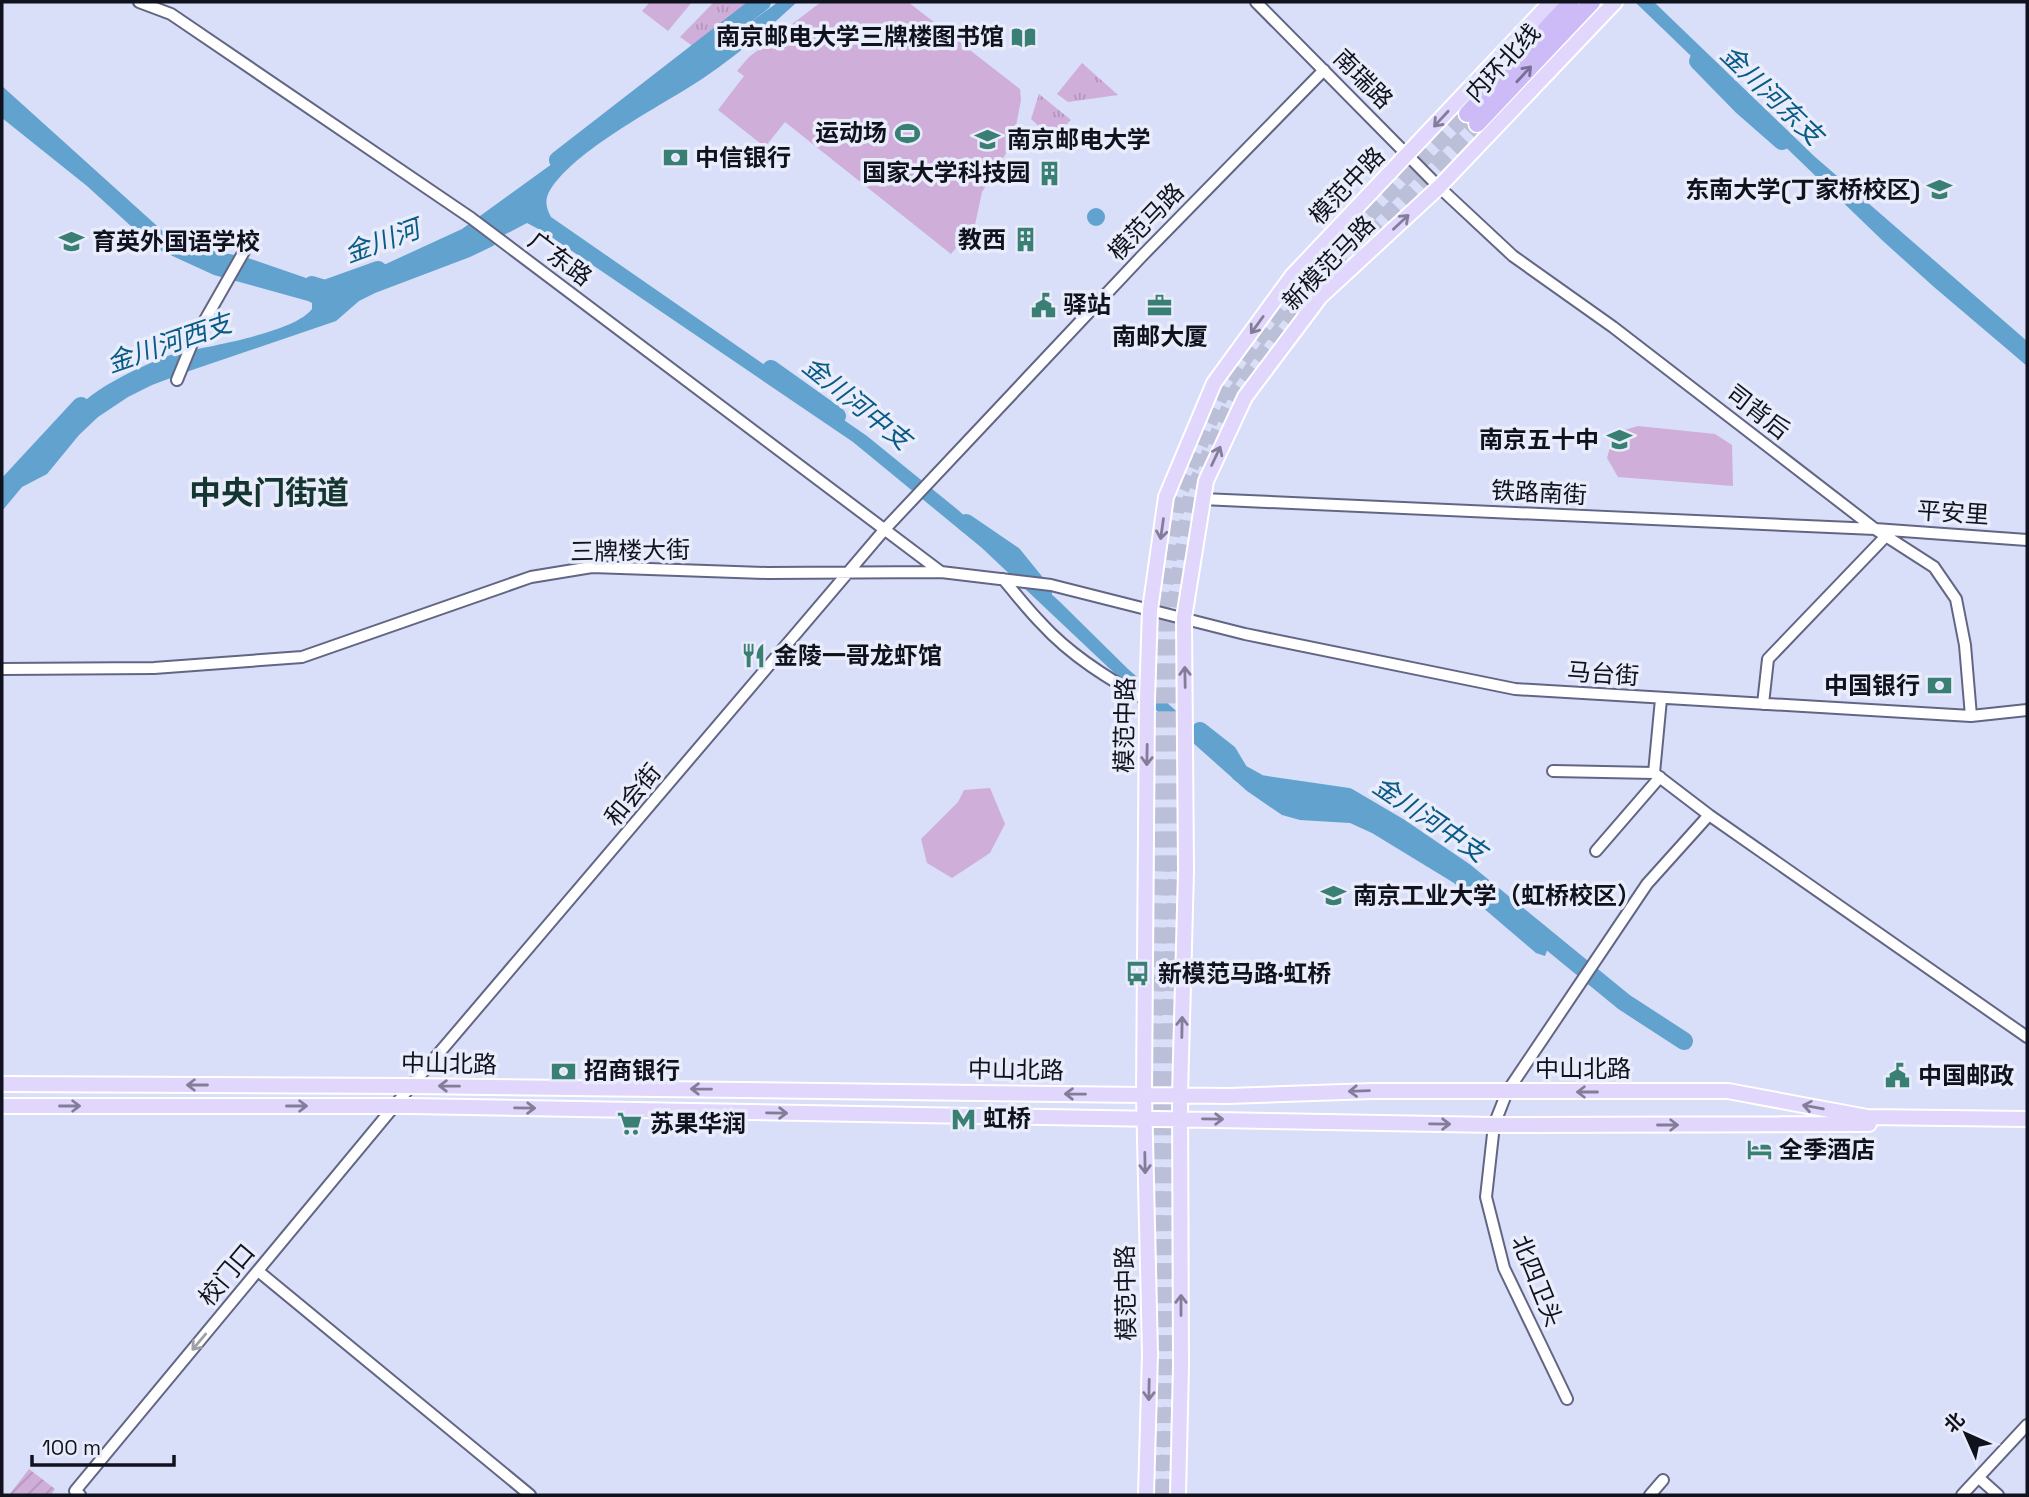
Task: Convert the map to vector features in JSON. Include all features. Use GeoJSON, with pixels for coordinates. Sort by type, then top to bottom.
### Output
{"type":"FeatureCollection","features":[{"type":"Feature","properties":{"kind":"highway","name":"内环北线"},"geometry":{"type":"LineString","coordinates":[[1571,2],[1472,119],[1592,2]]}},
{"type":"Feature","properties":{"kind":"main road","name":"模范中路"},"geometry":{"type":"LineString","coordinates":[[1146,1495],[1150,1354],[1144,1118],[1147,700],[1150,610],[1166,497],[1214,383],[1292,276],[1551,2]]}},
{"type":"Feature","properties":{"kind":"main road","name":"新模范马路"},"geometry":{"type":"LineString","coordinates":[[1184,618],[1202,499],[1212,464],[1245,397],[1320,298],[1439,187],[1610,7]]}},
{"type":"Feature","properties":{"kind":"main road"},"geometry":{"type":"LineString","coordinates":[[1178,1495],[1181,1366],[1180,1095],[1186,871],[1184,618]]}},
{"type":"Feature","properties":{"kind":"main road","name":"中山北路"},"geometry":{"type":"LineString","coordinates":[[2,1084],[1144,1095],[1373,1091],[1728,1091],[1867,1117],[2027,1119]]}},
{"type":"Feature","properties":{"kind":"main road","name":"中山北路"},"geometry":{"type":"LineString","coordinates":[[2,1105],[395,1106],[1494,1125],[1867,1124],[2027,1127]]}},
{"type":"Feature","properties":{"kind":"street","name":"广东路"},"geometry":{"type":"LineString","coordinates":[[139,2],[172,15],[471,218],[941,572]]}},
{"type":"Feature","properties":{"kind":"street","name":"南瑞路"},"geometry":{"type":"LineString","coordinates":[[1256,2],[1439,187]]}},
{"type":"Feature","properties":{"kind":"street","name":"模范马路"},"geometry":{"type":"LineString","coordinates":[[885,529],[1140,257],[1324,70]]}},
{"type":"Feature","properties":{"kind":"street","name":"司背后"},"geometry":{"type":"LineString","coordinates":[[1439,187],[1513,256],[1613,327],[1875,529],[1934,567],[1956,599],[1965,645],[1971,716]]}},
{"type":"Feature","properties":{"kind":"street"},"geometry":{"type":"LineString","coordinates":[[177,380],[193,341],[246,248]]}},
{"type":"Feature","properties":{"kind":"street","name":"铁路南街"},"geometry":{"type":"LineString","coordinates":[[1202,499],[1875,529]]}},
{"type":"Feature","properties":{"kind":"street","name":"和会街"},"geometry":{"type":"LineString","coordinates":[[411,1086],[885,529]]}},
{"type":"Feature","properties":{"kind":"street","name":"平安里"},"geometry":{"type":"LineString","coordinates":[[1875,529],[2027,540]]}},
{"type":"Feature","properties":{"kind":"street"},"geometry":{"type":"LineString","coordinates":[[1763,704],[1768,659],[1886,536]]}},
{"type":"Feature","properties":{"kind":"street","name":"三牌楼大街"},"geometry":{"type":"LineString","coordinates":[[2,669],[154,668],[302,657],[531,578],[592,567],[766,573],[941,572],[1051,585],[1184,618]]}},
{"type":"Feature","properties":{"kind":"street"},"geometry":{"type":"LineString","coordinates":[[1003,579],[1042,625],[1069,649],[1120,686],[1147,700]]}},
{"type":"Feature","properties":{"kind":"street","name":"马台街"},"geometry":{"type":"LineString","coordinates":[[1184,618],[1245,634],[1515,689],[1971,716],[2027,710]]}},
{"type":"Feature","properties":{"kind":"street"},"geometry":{"type":"LineString","coordinates":[[1596,851],[1657,775],[1661,699]]}},
{"type":"Feature","properties":{"kind":"street"},"geometry":{"type":"LineString","coordinates":[[1553,771],[1657,775],[1709,815],[2027,1037]]}},
{"type":"Feature","properties":{"kind":"street","name":"北四卫头"},"geometry":{"type":"LineString","coordinates":[[1567,1399],[1504,1268],[1486,1197],[1494,1125],[1507,1092],[1647,884],[1709,815]]}},
{"type":"Feature","properties":{"kind":"street","name":"校门口"},"geometry":{"type":"LineString","coordinates":[[77,1493],[411,1086]]}},
{"type":"Feature","properties":{"kind":"street"},"geometry":{"type":"LineString","coordinates":[[258,1271],[530,1495]]}},
{"type":"Feature","properties":{"kind":"street"},"geometry":{"type":"LineString","coordinates":[[1962,1495],[2027,1425]]}},
{"type":"Feature","properties":{"kind":"street"},"geometry":{"type":"LineString","coordinates":[[1979,1478],[1998,1495]]}},
{"type":"Feature","properties":{"kind":"street"},"geometry":{"type":"LineString","coordinates":[[1650,1495],[1663,1480]]}},
{"type":"Feature","properties":{"kind":"green space"},"geometry":{"type":"Polygon","coordinates":[[[650,2],[692,2],[668,31],[642,11],[650,2]]]}},
{"type":"Feature","properties":{"kind":"green space"},"geometry":{"type":"Polygon","coordinates":[[[714,2],[766,2],[698,50],[680,37],[714,2]]]}},
{"type":"Feature","properties":{"kind":"green space","name":"运动场"},"geometry":{"type":"Polygon","coordinates":[[[821,2],[908,2],[1020,89],[1021,100],[1013,142],[982,192],[975,225],[951,254],[785,122],[765,147],[718,110],[744,76],[737,71],[749,57],[821,2]]]}},
{"type":"Feature","properties":{"kind":"green space"},"geometry":{"type":"Polygon","coordinates":[[[1082,63],[1118,95],[1068,102],[1057,94],[1082,63]]]}},
{"type":"Feature","properties":{"kind":"green space"},"geometry":{"type":"Polygon","coordinates":[[[1039,94],[1071,120],[1052,138],[1031,119],[1039,94]]]}},
{"type":"Feature","properties":{"kind":"green space"},"geometry":{"type":"Polygon","coordinates":[[[1638,426],[1715,434],[1732,445],[1733,486],[1618,477],[1607,458],[1614,433],[1638,426]]]}},
{"type":"Feature","properties":{"kind":"green space"},"geometry":{"type":"Polygon","coordinates":[[[990,788],[1005,824],[990,853],[952,878],[927,863],[921,839],[958,802],[964,790],[990,788]]]}},
{"type":"Feature","properties":{"kind":"green space"},"geometry":{"type":"Polygon","coordinates":[[[29,1469],[55,1489],[51,1495],[9,1495],[29,1469]]]}},
{"type":"Feature","properties":{"kind":"water"},"geometry":{"type":"Polygon","coordinates":[[[778,2],[797,2],[715,70],[597,145],[560,176],[547,199],[551,217],[867,436],[958,510],[1059,601],[1128,669],[1249,774],[1279,788],[1325,797],[1358,810],[1450,867],[1520,922],[1548,948],[1545,956],[1536,953],[1454,883],[1372,833],[1350,823],[1300,820],[1282,815],[1247,791],[1109,668],[982,548],[853,442],[527,223],[504,235],[493,246],[470,257],[359,301],[336,321],[192,370],[128,397],[98,417],[79,435],[47,474],[22,487],[2,511],[2,488],[79,406],[99,390],[137,369],[171,355],[252,337],[289,325],[312,309],[312,303],[214,275],[155,248],[87,186],[2,118],[2,86],[166,234],[182,243],[245,257],[338,286],[462,229],[778,2]]]}},
{"type":"Feature","properties":{"kind":"water"},"geometry":{"type":"Polygon","coordinates":[[[1635,2],[1654,2],[1814,156],[2027,341],[2027,366],[1883,241],[1635,2]]]}},
{"type":"Feature","properties":{"kind":"water"},"geometry":{"type":"Polygon","coordinates":[[[1096,208],[1102,211],[1105,217],[1102,223],[1096,226],[1090,223],[1087,217],[1090,211],[1096,208]]]}},
{"type":"Feature","properties":{"kind":"waterway","name":"金川河"},"geometry":{"type":"LineString","coordinates":[[558,160],[762,2]]}},
{"type":"Feature","properties":{"kind":"waterway","name":"金川河东支"},"geometry":{"type":"LineString","coordinates":[[1698,61],[1742,106],[1782,141]]}},
{"type":"Feature","properties":{"kind":"waterway","name":"金川河"},"geometry":{"type":"LineString","coordinates":[[312,285],[325,289],[378,270]]}},
{"type":"Feature","properties":{"kind":"waterway","name":"金川河中支"},"geometry":{"type":"LineString","coordinates":[[771,369],[837,416]]}},
{"type":"Feature","properties":{"kind":"waterway","name":"金川河西支"},"geometry":{"type":"LineString","coordinates":[[2,491],[81,406]]}},
{"type":"Feature","properties":{"kind":"waterway","name":"金川河中支"},"geometry":{"type":"LineString","coordinates":[[966,523],[1013,555],[1043,592]]}},
{"type":"Feature","properties":{"kind":"waterway","name":"金川河中支"},"geometry":{"type":"LineString","coordinates":[[1200,731],[1228,753],[1240,773],[1260,784],[1348,797],[1399,827],[1465,872],[1624,1002],[1684,1041]]}},
{"type":"Feature","properties":{"kind":"tunnel"},"geometry":{"type":"LineString","coordinates":[[1155,1495],[1159,1432],[1153,1040],[1163,862],[1160,620],[1178,497],[1225,385],[1266,329],[1304,281],[1467,114]]}},
{"type":"Feature","properties":{"kind":"tunnel"},"geometry":{"type":"LineString","coordinates":[[1166,1495],[1172,1394],[1169,1023],[1176,875],[1172,624],[1191,496],[1236,392],[1309,293],[1477,124]]}},
{"type":"Feature","properties":{"kind":"place","name":"南京邮电大学三牌楼图书馆"},"geometry":{"type":"Point","coordinates":[1024,37]}},
{"type":"Feature","properties":{"kind":"place","name":"运动场"},"geometry":{"type":"Point","coordinates":[907,133]}},
{"type":"Feature","properties":{"kind":"place","name":"南京邮电大学"},"geometry":{"type":"Point","coordinates":[987,140]}},
{"type":"Feature","properties":{"kind":"place","name":"中信银行"},"geometry":{"type":"Point","coordinates":[675,158]}},
{"type":"Feature","properties":{"kind":"place","name":"国家大学科技园"},"geometry":{"type":"Point","coordinates":[1050,173]}},
{"type":"Feature","properties":{"kind":"place","name":"东南大学(丁家桥校区)"},"geometry":{"type":"Point","coordinates":[1940,190]}},
{"type":"Feature","properties":{"kind":"place","name":"教西"},"geometry":{"type":"Point","coordinates":[1026,240]}},
{"type":"Feature","properties":{"kind":"place","name":"育英外国语学校"},"geometry":{"type":"Point","coordinates":[72,242]}},
{"type":"Feature","properties":{"kind":"place","name":"驿站"},"geometry":{"type":"Point","coordinates":[1043,305]}},
{"type":"Feature","properties":{"kind":"place","name":"南邮大厦"},"geometry":{"type":"Point","coordinates":[1160,306]}},
{"type":"Feature","properties":{"kind":"place","name":"南京五十中"},"geometry":{"type":"Point","coordinates":[1619,440]}},
{"type":"Feature","properties":{"kind":"place","name":"金陵一哥龙虾馆"},"geometry":{"type":"Point","coordinates":[754,656]}},
{"type":"Feature","properties":{"kind":"place","name":"中国银行"},"geometry":{"type":"Point","coordinates":[1940,686]}},
{"type":"Feature","properties":{"kind":"place","name":"南京工业大学（虹桥校区）"},"geometry":{"type":"Point","coordinates":[1333,896]}},
{"type":"Feature","properties":{"kind":"place","name":"新模范马路·虹桥"},"geometry":{"type":"Point","coordinates":[1138,974]}},
{"type":"Feature","properties":{"kind":"place","name":"招商银行"},"geometry":{"type":"Point","coordinates":[564,1071]}},
{"type":"Feature","properties":{"kind":"place","name":"中国邮政"},"geometry":{"type":"Point","coordinates":[1898,1076]}},
{"type":"Feature","properties":{"kind":"place","name":"虹桥"},"geometry":{"type":"Point","coordinates":[963,1119]}},
{"type":"Feature","properties":{"kind":"place","name":"苏果华润"},"geometry":{"type":"Point","coordinates":[630,1124]}},
{"type":"Feature","properties":{"kind":"place","name":"全季酒店"},"geometry":{"type":"Point","coordinates":[1759,1150]}},
{"type":"Feature","properties":{"kind":"district","name":"中央门街道"},"geometry":{"type":"Point","coordinates":[269,493]}}]}
